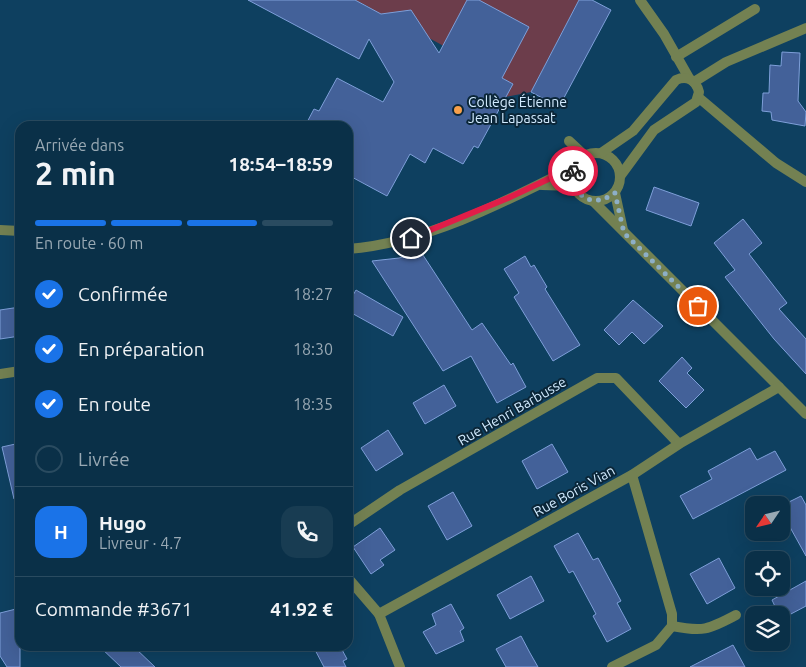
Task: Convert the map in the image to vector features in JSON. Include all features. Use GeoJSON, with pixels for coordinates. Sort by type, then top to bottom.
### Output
{"type":"FeatureCollection","features":[{"type":"Feature","properties":{"kind":"street"},"geometry":{"type":"LineString","coordinates":[[593,201],[605,200],[615,193],[620,185],[621,175],[654,130],[691,106],[698,97],[699,92],[676,57],[664,34],[640,0]]}},
{"type":"Feature","properties":{"kind":"street"},"geometry":{"type":"LineString","coordinates":[[676,57],[755,9]]}},
{"type":"Feature","properties":{"kind":"street"},"geometry":{"type":"LineString","coordinates":[[676,80],[691,80],[726,62],[806,28]]}},
{"type":"Feature","properties":{"kind":"street"},"geometry":{"type":"LineString","coordinates":[[353,249],[375,247],[411,238],[538,185],[574,167],[585,156],[601,153],[633,131],[668,91],[676,80],[676,57]]}},
{"type":"Feature","properties":{"kind":"street"},"geometry":{"type":"LineString","coordinates":[[698,97],[776,163],[806,182]]}},
{"type":"Feature","properties":{"kind":"street"},"geometry":{"type":"LineString","coordinates":[[569,141],[585,156]]}},
{"type":"Feature","properties":{"kind":"street"},"geometry":{"type":"LineString","coordinates":[[601,153],[614,161],[621,175]]}},
{"type":"Feature","properties":{"kind":"street"},"geometry":{"type":"LineString","coordinates":[[574,167],[572,176],[578,193],[593,201],[806,414]]}},
{"type":"Feature","properties":{"kind":"street"},"geometry":{"type":"LineString","coordinates":[[538,185],[574,186]]}},
{"type":"Feature","properties":{"kind":"street"},"geometry":{"type":"LineString","coordinates":[[615,193],[624,233]]}},
{"type":"Feature","properties":{"kind":"street"},"geometry":{"type":"LineString","coordinates":[[0,230],[15,231]]}},
{"type":"Feature","properties":{"kind":"street"},"geometry":{"type":"LineString","coordinates":[[0,374],[15,372]]}},
{"type":"Feature","properties":{"kind":"street","name":"Rue Henri Barbusse"},"geometry":{"type":"LineString","coordinates":[[353,522],[400,490],[597,378],[616,378],[679,444]]}},
{"type":"Feature","properties":{"kind":"street","name":"Rue Boris Vian"},"geometry":{"type":"LineString","coordinates":[[379,614],[632,475],[679,444],[779,387]]}},
{"type":"Feature","properties":{"kind":"street"},"geometry":{"type":"LineString","coordinates":[[612,667],[656,645],[672,626],[672,614],[632,475]]}},
{"type":"Feature","properties":{"kind":"street"},"geometry":{"type":"LineString","coordinates":[[353,584],[379,614],[400,667]]}},
{"type":"Feature","properties":{"kind":"street"},"geometry":{"type":"LineString","coordinates":[[672,626],[699,631],[715,627],[736,614]]}},
{"type":"Feature","properties":{"kind":"shaded area"},"geometry":{"type":"Polygon","coordinates":[[[355,0],[579,0],[531,92],[505,97],[508,81],[429,38],[411,11],[371,15],[361,21],[369,7],[355,0]]]}},
{"type":"Feature","properties":{"kind":"building"},"geometry":{"type":"Polygon","coordinates":[[[248,0],[355,0],[381,14],[411,10],[439,53],[467,0],[479,0],[529,27],[502,78],[513,84],[478,148],[474,146],[463,164],[433,148],[425,163],[410,154],[387,196],[353,178],[353,121],[308,121],[314,109],[319,111],[337,78],[383,102],[394,82],[369,39],[359,59],[248,0]]]}},
{"type":"Feature","properties":{"kind":"building"},"geometry":{"type":"Polygon","coordinates":[[[579,0],[592,0],[611,10],[559,107],[531,92],[579,0]]]}},
{"type":"Feature","properties":{"kind":"building"},"geometry":{"type":"Polygon","coordinates":[[[782,52],[800,53],[798,101],[806,112],[805,126],[772,120],[771,112],[762,111],[763,93],[769,93],[770,65],[781,66],[782,52]]]}},
{"type":"Feature","properties":{"kind":"building"},"geometry":{"type":"Polygon","coordinates":[[[654,187],[699,203],[691,226],[646,210],[654,187]]]}},
{"type":"Feature","properties":{"kind":"building"},"geometry":{"type":"Polygon","coordinates":[[[743,219],[762,243],[749,254],[787,303],[779,309],[806,339],[806,374],[774,339],[725,277],[735,270],[714,243],[743,219]]]}},
{"type":"Feature","properties":{"kind":"building"},"geometry":{"type":"Polygon","coordinates":[[[421,252],[472,330],[482,323],[511,365],[513,363],[526,387],[497,403],[471,356],[443,371],[372,261],[399,258],[421,252]]]}},
{"type":"Feature","properties":{"kind":"building"},"geometry":{"type":"Polygon","coordinates":[[[525,256],[531,267],[534,265],[547,287],[545,289],[580,345],[553,361],[514,297],[519,293],[504,269],[525,256]]]}},
{"type":"Feature","properties":{"kind":"building"},"geometry":{"type":"Polygon","coordinates":[[[356,290],[403,317],[393,336],[353,314],[353,295],[356,290]]]}},
{"type":"Feature","properties":{"kind":"building"},"geometry":{"type":"Polygon","coordinates":[[[633,300],[663,326],[644,344],[632,332],[619,345],[604,330],[633,300]]]}},
{"type":"Feature","properties":{"kind":"building"},"geometry":{"type":"Polygon","coordinates":[[[15,308],[15,337],[0,339],[0,310],[15,308]]]}},
{"type":"Feature","properties":{"kind":"building"},"geometry":{"type":"Polygon","coordinates":[[[682,357],[692,368],[687,373],[704,390],[686,408],[659,381],[682,357]]]}},
{"type":"Feature","properties":{"kind":"building"},"geometry":{"type":"Polygon","coordinates":[[[444,385],[456,406],[425,424],[413,403],[444,385]]]}},
{"type":"Feature","properties":{"kind":"building"},"geometry":{"type":"Polygon","coordinates":[[[388,430],[403,454],[376,471],[361,448],[388,430]]]}},
{"type":"Feature","properties":{"kind":"building"},"geometry":{"type":"Polygon","coordinates":[[[15,444],[15,499],[14,499],[2,447],[15,444]]]}},
{"type":"Feature","properties":{"kind":"building"},"geometry":{"type":"Polygon","coordinates":[[[552,444],[568,472],[537,489],[522,461],[552,444]]]}},
{"type":"Feature","properties":{"kind":"building"},"geometry":{"type":"Polygon","coordinates":[[[750,448],[757,460],[775,451],[786,470],[693,519],[680,496],[712,479],[708,471],[750,448]]]}},
{"type":"Feature","properties":{"kind":"building"},"geometry":{"type":"Polygon","coordinates":[[[453,492],[472,526],[447,540],[428,506],[453,492]]]}},
{"type":"Feature","properties":{"kind":"building"},"geometry":{"type":"Polygon","coordinates":[[[801,496],[806,505],[806,556],[790,527],[790,502],[801,496]]]}},
{"type":"Feature","properties":{"kind":"building"},"geometry":{"type":"Polygon","coordinates":[[[380,528],[395,550],[380,560],[384,565],[371,574],[353,547],[380,528]]]}},
{"type":"Feature","properties":{"kind":"building"},"geometry":{"type":"Polygon","coordinates":[[[578,533],[593,560],[598,558],[621,601],[617,603],[631,629],[607,642],[593,616],[596,614],[573,571],[569,573],[554,546],[578,533]]]}},
{"type":"Feature","properties":{"kind":"building"},"geometry":{"type":"Polygon","coordinates":[[[719,558],[735,588],[707,604],[690,574],[719,558]]]}},
{"type":"Feature","properties":{"kind":"building"},"geometry":{"type":"Polygon","coordinates":[[[531,576],[544,601],[510,619],[497,595],[531,576]]]}},
{"type":"Feature","properties":{"kind":"building"},"geometry":{"type":"Polygon","coordinates":[[[806,581],[806,606],[790,614],[790,606],[775,606],[772,600],[779,596],[790,596],[790,590],[806,581]]]}},
{"type":"Feature","properties":{"kind":"building"},"geometry":{"type":"Polygon","coordinates":[[[451,604],[464,628],[460,631],[464,641],[436,654],[423,632],[436,625],[432,614],[451,604]]]}},
{"type":"Feature","properties":{"kind":"building"},"geometry":{"type":"Polygon","coordinates":[[[15,609],[15,651],[20,651],[20,667],[7,667],[0,656],[0,613],[15,609]]]}},
{"type":"Feature","properties":{"kind":"building"},"geometry":{"type":"Polygon","coordinates":[[[521,636],[538,667],[506,667],[496,649],[521,636]]]}},
{"type":"Feature","properties":{"kind":"building"},"geometry":{"type":"Polygon","coordinates":[[[733,645],[745,667],[690,667],[733,645]]]}},
{"type":"Feature","properties":{"kind":"building"},"geometry":{"type":"Polygon","coordinates":[[[104,651],[138,651],[155,667],[121,667],[104,651]]]}},
{"type":"Feature","properties":{"kind":"building"},"geometry":{"type":"Polygon","coordinates":[[[316,651],[343,651],[347,659],[343,661],[346,667],[324,667],[316,651]]]}},
{"type":"Feature","properties":{"kind":"way so far"},"geometry":{"type":"LineString","coordinates":[[573,171],[574,186],[578,193],[585,198],[593,201],[605,200],[615,193],[624,233],[698,306]]}},
{"type":"Feature","properties":{"kind":"place","name":"Collège Étienne Jean Lapassat"},"geometry":{"type":"Point","coordinates":[458,110]}},
{"type":"Feature","properties":{"kind":"route"},"geometry":{"type":"LineString","coordinates":[[411,238],[451,223],[574,167],[573,171]]}}]}
